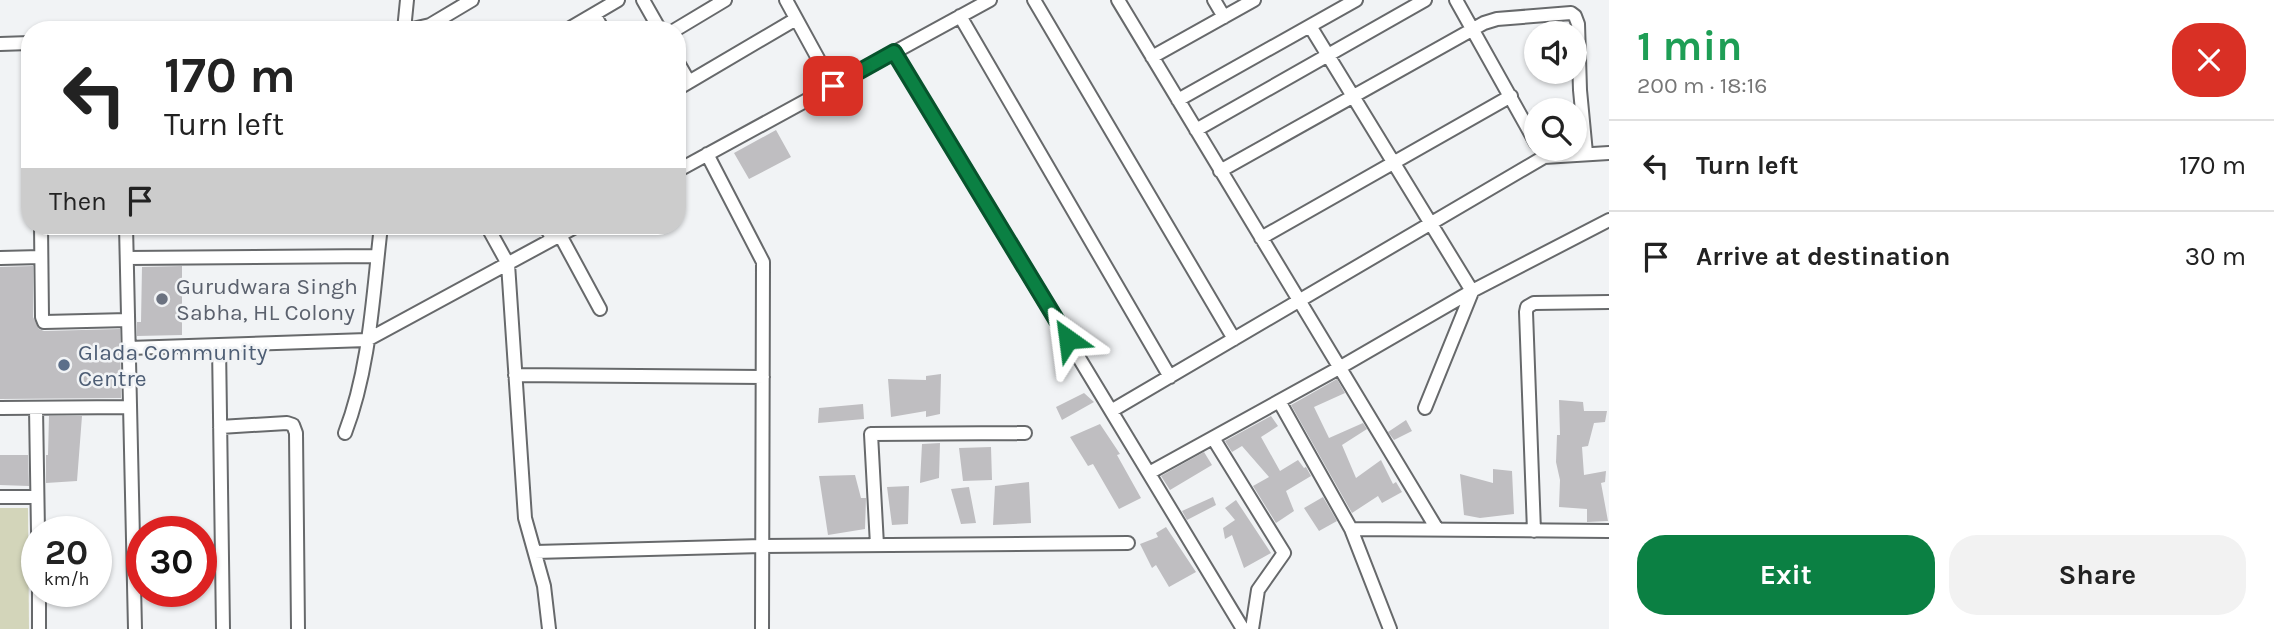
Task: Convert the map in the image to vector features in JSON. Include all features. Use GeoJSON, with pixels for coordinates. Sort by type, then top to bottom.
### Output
{"type":"FeatureCollection","features":[{"type":"Feature","properties":{"kind":"street"},"geometry":{"type":"LineString","coordinates":[[406,21],[407,0]]}},
{"type":"Feature","properties":{"kind":"street"},"geometry":{"type":"LineString","coordinates":[[441,21],[472,0]]}},
{"type":"Feature","properties":{"kind":"street"},"geometry":{"type":"LineString","coordinates":[[583,21],[617,0]]}},
{"type":"Feature","properties":{"kind":"street"},"geometry":{"type":"LineString","coordinates":[[643,0],[655,21]]}},
{"type":"Feature","properties":{"kind":"street"},"geometry":{"type":"LineString","coordinates":[[686,23],[725,0]]}},
{"type":"Feature","properties":{"kind":"street"},"geometry":{"type":"LineString","coordinates":[[786,0],[833,86]]}},
{"type":"Feature","properties":{"kind":"street"},"geometry":{"type":"LineString","coordinates":[[686,166],[990,0]]}},
{"type":"Feature","properties":{"kind":"street"},"geometry":{"type":"LineString","coordinates":[[1034,0],[1234,339]]}},
{"type":"Feature","properties":{"kind":"street"},"geometry":{"type":"LineString","coordinates":[[1118,0],[1437,530]]}},
{"type":"Feature","properties":{"kind":"street"},"geometry":{"type":"LineString","coordinates":[[1214,0],[1224,18]]}},
{"type":"Feature","properties":{"kind":"street"},"geometry":{"type":"LineString","coordinates":[[1152,57],[1254,0]]}},
{"type":"Feature","properties":{"kind":"street"},"geometry":{"type":"LineString","coordinates":[[1178,100],[1356,0]]}},
{"type":"Feature","properties":{"kind":"street"},"geometry":{"type":"LineString","coordinates":[[1196,130],[1328,55],[1405,5],[1425,0]]}},
{"type":"Feature","properties":{"kind":"street"},"geometry":{"type":"LineString","coordinates":[[1456,0],[1524,121]]}},
{"type":"Feature","properties":{"kind":"street"},"geometry":{"type":"LineString","coordinates":[[1220,171],[1473,29],[1497,19],[1571,13],[1575,16],[1578,24],[1581,98]]}},
{"type":"Feature","properties":{"kind":"street"},"geometry":{"type":"LineString","coordinates":[[594,14],[598,21]]}},
{"type":"Feature","properties":{"kind":"street"},"geometry":{"type":"LineString","coordinates":[[960,16],[1170,377]]}},
{"type":"Feature","properties":{"kind":"street"},"geometry":{"type":"LineString","coordinates":[[686,84],[796,19]]}},
{"type":"Feature","properties":{"kind":"street"},"geometry":{"type":"LineString","coordinates":[[1310,26],[1472,291]]}},
{"type":"Feature","properties":{"kind":"street"},"geometry":{"type":"LineString","coordinates":[[0,44],[21,43]]}},
{"type":"Feature","properties":{"kind":"street"},"geometry":{"type":"LineString","coordinates":[[894,52],[1243,629]]}},
{"type":"Feature","properties":{"kind":"street"},"geometry":{"type":"LineString","coordinates":[[686,77],[689,82]]}},
{"type":"Feature","properties":{"kind":"street"},"geometry":{"type":"LineString","coordinates":[[1261,237],[1511,96]]}},
{"type":"Feature","properties":{"kind":"street"},"geometry":{"type":"LineString","coordinates":[[1587,153],[1609,153]]}},
{"type":"Feature","properties":{"kind":"street"},"geometry":{"type":"LineString","coordinates":[[708,154],[762,262],[762,629]]}},
{"type":"Feature","properties":{"kind":"street"},"geometry":{"type":"LineString","coordinates":[[1111,411],[1431,223],[1529,161]]}},
{"type":"Feature","properties":{"kind":"street"},"geometry":{"type":"LineString","coordinates":[[1149,473],[1472,291],[1609,220]]}},
{"type":"Feature","properties":{"kind":"street"},"geometry":{"type":"LineString","coordinates":[[41,235],[44,321],[128,320]]}},
{"type":"Feature","properties":{"kind":"street"},"geometry":{"type":"LineString","coordinates":[[126,235],[135,629]]}},
{"type":"Feature","properties":{"kind":"street"},"geometry":{"type":"LineString","coordinates":[[345,433],[353,412],[368,340],[380,235]]}},
{"type":"Feature","properties":{"kind":"street"},"geometry":{"type":"LineString","coordinates":[[491,235],[508,264],[525,518],[544,586],[549,629]]}},
{"type":"Feature","properties":{"kind":"street"},"geometry":{"type":"LineString","coordinates":[[129,348],[368,340],[561,235]]}},
{"type":"Feature","properties":{"kind":"street"},"geometry":{"type":"LineString","coordinates":[[557,237],[600,309]]}},
{"type":"Feature","properties":{"kind":"street"},"geometry":{"type":"LineString","coordinates":[[127,258],[377,256]]}},
{"type":"Feature","properties":{"kind":"street"},"geometry":{"type":"LineString","coordinates":[[0,258],[41,257]]}},
{"type":"Feature","properties":{"kind":"street"},"geometry":{"type":"LineString","coordinates":[[1425,408],[1472,291]]}},
{"type":"Feature","properties":{"kind":"street"},"geometry":{"type":"LineString","coordinates":[[1534,531],[1527,307],[1534,303],[1609,302]]}},
{"type":"Feature","properties":{"kind":"street"},"geometry":{"type":"LineString","coordinates":[[219,345],[223,629]]}},
{"type":"Feature","properties":{"kind":"street"},"geometry":{"type":"LineString","coordinates":[[516,375],[762,377]]}},
{"type":"Feature","properties":{"kind":"street"},"geometry":{"type":"LineString","coordinates":[[1279,401],[1351,529],[1390,629]]}},
{"type":"Feature","properties":{"kind":"street"},"geometry":{"type":"LineString","coordinates":[[0,408],[130,407]]}},
{"type":"Feature","properties":{"kind":"street"},"geometry":{"type":"LineString","coordinates":[[36,408],[38,516]]}},
{"type":"Feature","properties":{"kind":"street"},"geometry":{"type":"LineString","coordinates":[[220,427],[287,423],[293,425],[296,433],[298,629]]}},
{"type":"Feature","properties":{"kind":"street"},"geometry":{"type":"LineString","coordinates":[[877,545],[871,434],[1026,433]]}},
{"type":"Feature","properties":{"kind":"street"},"geometry":{"type":"LineString","coordinates":[[1213,438],[1284,552],[1258,590],[1252,629]]}},
{"type":"Feature","properties":{"kind":"street"},"geometry":{"type":"LineString","coordinates":[[0,497],[37,497]]}},
{"type":"Feature","properties":{"kind":"street"},"geometry":{"type":"LineString","coordinates":[[1351,529],[1609,531]]}},
{"type":"Feature","properties":{"kind":"street"},"geometry":{"type":"LineString","coordinates":[[535,552],[762,546],[1128,542]]}},
{"type":"Feature","properties":{"kind":"street"},"geometry":{"type":"LineString","coordinates":[[39,607],[39,629]]}},
{"type":"Feature","properties":{"kind":"green space"},"geometry":{"type":"Polygon","coordinates":[[[0,508],[28,508],[28,516],[21,516],[21,607],[29,607],[29,629],[0,629],[0,508]]]}},
{"type":"Feature","properties":{"kind":"building"},"geometry":{"type":"Polygon","coordinates":[[[776,130],[791,157],[749,179],[734,153],[776,130]]]}},
{"type":"Feature","properties":{"kind":"building","name":"Glada Community Centre"},"geometry":{"type":"Polygon","coordinates":[[[33,266],[33,317],[39,329],[120,329],[121,398],[0,399],[0,267],[33,266]]]}},
{"type":"Feature","properties":{"kind":"building","name":"Gurudwara Singh Sabha, HL Colony"},"geometry":{"type":"Polygon","coordinates":[[[182,266],[182,335],[137,336],[137,322],[141,322],[142,267],[182,266]]]}},
{"type":"Feature","properties":{"kind":"building"},"geometry":{"type":"Polygon","coordinates":[[[941,374],[940,414],[926,417],[926,411],[891,417],[888,379],[926,380],[926,376],[941,374]]]}},
{"type":"Feature","properties":{"kind":"building"},"geometry":{"type":"Polygon","coordinates":[[[1337,379],[1345,393],[1314,407],[1329,438],[1363,423],[1367,429],[1342,445],[1356,478],[1381,460],[1393,484],[1396,482],[1402,492],[1382,503],[1378,496],[1352,513],[1291,405],[1337,379]]]}},
{"type":"Feature","properties":{"kind":"building"},"geometry":{"type":"Polygon","coordinates":[[[1084,393],[1094,402],[1062,420],[1056,407],[1084,393]]]}},
{"type":"Feature","properties":{"kind":"building"},"geometry":{"type":"Polygon","coordinates":[[[1559,400],[1583,402],[1584,411],[1607,411],[1605,422],[1594,423],[1588,446],[1582,447],[1584,475],[1606,471],[1605,482],[1601,483],[1608,521],[1587,522],[1587,509],[1559,507],[1560,480],[1556,462],[1557,435],[1560,435],[1559,400]]]}},
{"type":"Feature","properties":{"kind":"building"},"geometry":{"type":"Polygon","coordinates":[[[863,404],[864,419],[818,423],[819,408],[863,404]]]}},
{"type":"Feature","properties":{"kind":"building"},"geometry":{"type":"Polygon","coordinates":[[[49,416],[82,416],[77,481],[46,483],[49,416]]]}},
{"type":"Feature","properties":{"kind":"building"},"geometry":{"type":"Polygon","coordinates":[[[1271,416],[1278,426],[1261,437],[1280,471],[1298,460],[1311,476],[1286,491],[1294,511],[1276,523],[1253,486],[1269,477],[1242,446],[1232,452],[1225,441],[1271,416]]]}},
{"type":"Feature","properties":{"kind":"building"},"geometry":{"type":"Polygon","coordinates":[[[1406,420],[1412,431],[1394,440],[1388,432],[1406,420]]]}},
{"type":"Feature","properties":{"kind":"building"},"geometry":{"type":"Polygon","coordinates":[[[1100,424],[1120,454],[1117,455],[1141,498],[1119,509],[1093,464],[1088,466],[1070,437],[1100,424]]]}},
{"type":"Feature","properties":{"kind":"building"},"geometry":{"type":"Polygon","coordinates":[[[940,443],[939,478],[920,483],[922,444],[940,443]]]}},
{"type":"Feature","properties":{"kind":"building"},"geometry":{"type":"Polygon","coordinates":[[[991,447],[992,480],[963,481],[959,448],[991,447]]]}},
{"type":"Feature","properties":{"kind":"building"},"geometry":{"type":"Polygon","coordinates":[[[1204,452],[1212,465],[1170,490],[1161,476],[1204,452]]]}},
{"type":"Feature","properties":{"kind":"building"},"geometry":{"type":"Polygon","coordinates":[[[0,455],[28,455],[29,486],[0,485],[0,455]]]}},
{"type":"Feature","properties":{"kind":"building"},"geometry":{"type":"Polygon","coordinates":[[[1493,469],[1512,471],[1514,514],[1480,518],[1464,515],[1460,474],[1493,483],[1493,469]]]}},
{"type":"Feature","properties":{"kind":"building"},"geometry":{"type":"Polygon","coordinates":[[[855,475],[861,498],[866,498],[865,529],[828,535],[819,476],[855,475]]]}},
{"type":"Feature","properties":{"kind":"building"},"geometry":{"type":"Polygon","coordinates":[[[1029,482],[1031,523],[993,525],[995,486],[1029,482]]]}},
{"type":"Feature","properties":{"kind":"building"},"geometry":{"type":"Polygon","coordinates":[[[909,486],[908,524],[892,525],[887,487],[909,486]]]}},
{"type":"Feature","properties":{"kind":"building"},"geometry":{"type":"Polygon","coordinates":[[[969,487],[976,523],[961,524],[951,489],[969,487]]]}},
{"type":"Feature","properties":{"kind":"building"},"geometry":{"type":"Polygon","coordinates":[[[1213,497],[1216,505],[1187,520],[1182,511],[1213,497]]]}},
{"type":"Feature","properties":{"kind":"building"},"geometry":{"type":"Polygon","coordinates":[[[1323,497],[1337,521],[1319,531],[1304,508],[1323,497]]]}},
{"type":"Feature","properties":{"kind":"building"},"geometry":{"type":"Polygon","coordinates":[[[1236,500],[1271,553],[1244,568],[1232,535],[1225,539],[1223,528],[1235,520],[1225,508],[1236,500]]]}},
{"type":"Feature","properties":{"kind":"building"},"geometry":{"type":"Polygon","coordinates":[[[1166,527],[1196,572],[1169,587],[1156,565],[1152,568],[1140,544],[1158,537],[1156,533],[1166,527]]]}},
{"type":"Feature","properties":{"kind":"place","name":"Gurudwara Singh Sabha, HL Colony"},"geometry":{"type":"Point","coordinates":[162,299]}},
{"type":"Feature","properties":{"kind":"place","name":"Glada Community Centre"},"geometry":{"type":"Point","coordinates":[64,365]}},
{"type":"Feature","properties":{"kind":"route"},"geometry":{"type":"LineString","coordinates":[[833,86],[894,52],[1068,339]]}}]}
